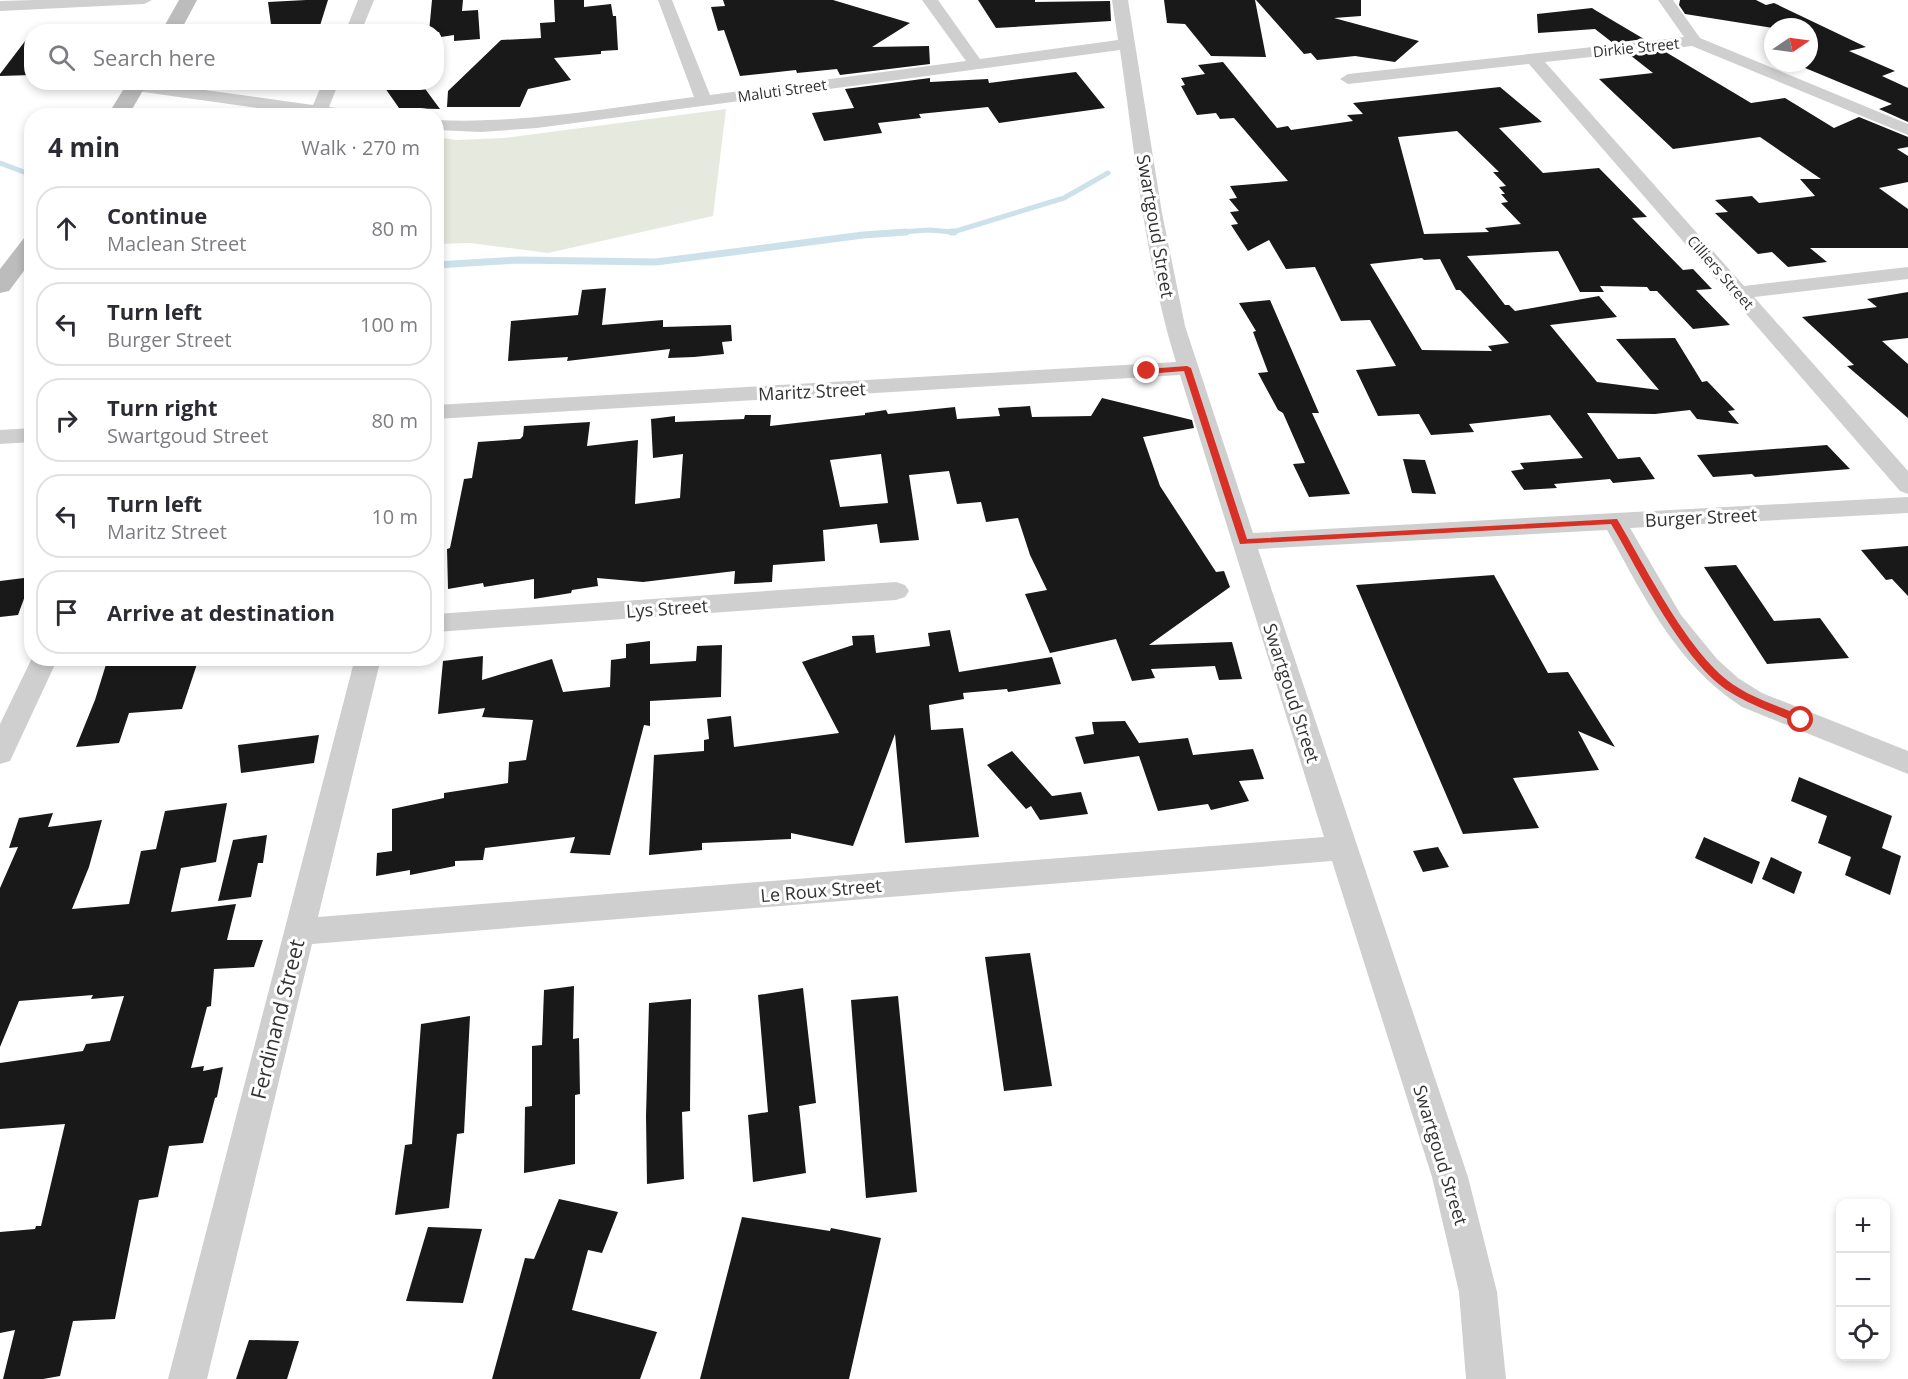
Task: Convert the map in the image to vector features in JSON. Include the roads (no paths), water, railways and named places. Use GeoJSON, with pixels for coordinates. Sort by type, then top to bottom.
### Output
{"type":"FeatureCollection","features":[{"type":"Feature","properties":{"kind":"main road"},"geometry":{"type":"LineString","coordinates":[[174,24],[188,0]]}},
{"type":"Feature","properties":{"kind":"main road"},"geometry":{"type":"LineString","coordinates":[[122,108],[133,90]]}},
{"type":"Feature","properties":{"kind":"main road"},"geometry":{"type":"LineString","coordinates":[[0,286],[24,254]]}},
{"type":"Feature","properties":{"kind":"street"},"geometry":{"type":"LineString","coordinates":[[0,6],[144,0]]}},
{"type":"Feature","properties":{"kind":"street"},"geometry":{"type":"LineString","coordinates":[[356,24],[366,0]]}},
{"type":"Feature","properties":{"kind":"street"},"geometry":{"type":"LineString","coordinates":[[665,0],[704,101]]}},
{"type":"Feature","properties":{"kind":"street"},"geometry":{"type":"LineString","coordinates":[[930,0],[976,64]]}},
{"type":"Feature","properties":{"kind":"street","name":"Swartgoud Street"},"geometry":{"type":"LineString","coordinates":[[1120,0],[1167,288],[1187,368],[1450,1177],[1478,1292],[1486,1379]]}},
{"type":"Feature","properties":{"kind":"street"},"geometry":{"type":"LineString","coordinates":[[1665,0],[1694,41]]}},
{"type":"Feature","properties":{"kind":"street","name":"Dirkie Street"},"geometry":{"type":"LineString","coordinates":[[1348,79],[1694,41],[1908,130]]}},
{"type":"Feature","properties":{"kind":"street","name":"Maluti Street"},"geometry":{"type":"LineString","coordinates":[[444,126],[481,128],[506,126],[1126,44]]}},
{"type":"Feature","properties":{"kind":"street","name":"Cilliers Street"},"geometry":{"type":"LineString","coordinates":[[1533,58],[1908,486]]}},
{"type":"Feature","properties":{"kind":"street"},"geometry":{"type":"LineString","coordinates":[[179,90],[305,108]]}},
{"type":"Feature","properties":{"kind":"street"},"geometry":{"type":"LineString","coordinates":[[320,108],[328,90]]}},
{"type":"Feature","properties":{"kind":"street"},"geometry":{"type":"LineString","coordinates":[[1739,293],[1908,273]]}},
{"type":"Feature","properties":{"kind":"street","name":"Maritz Street"},"geometry":{"type":"LineString","coordinates":[[444,412],[1187,368]]}},
{"type":"Feature","properties":{"kind":"street"},"geometry":{"type":"LineString","coordinates":[[0,437],[24,436]]}},
{"type":"Feature","properties":{"kind":"street","name":"Burger Street"},"geometry":{"type":"LineString","coordinates":[[1243,542],[1908,505]]}},
{"type":"Feature","properties":{"kind":"street"},"geometry":{"type":"LineString","coordinates":[[1614,521],[1686,641],[1700,660],[1732,689],[1762,704],[1908,763]]}},
{"type":"Feature","properties":{"kind":"street","name":"Lys Street"},"geometry":{"type":"LineString","coordinates":[[444,622],[896,591]]}},
{"type":"Feature","properties":{"kind":"street"},"geometry":{"type":"LineString","coordinates":[[0,753],[41,666]]}},
{"type":"Feature","properties":{"kind":"street","name":"Ferdinand Street"},"geometry":{"type":"LineString","coordinates":[[187,1379],[366,666]]}},
{"type":"Feature","properties":{"kind":"street","name":"Le Roux Street"},"geometry":{"type":"LineString","coordinates":[[299,932],[1342,848]]}},
{"type":"Feature","properties":{"kind":"waterway"},"geometry":{"type":"LineString","coordinates":[[0,163],[24,172]]}},
{"type":"Feature","properties":{"kind":"waterway"},"geometry":{"type":"LineString","coordinates":[[953,232],[1064,198],[1108,173]]}},
{"type":"Feature","properties":{"kind":"waterway"},"geometry":{"type":"LineString","coordinates":[[886,233],[930,230],[953,232]]}},
{"type":"Feature","properties":{"kind":"waterway"},"geometry":{"type":"LineString","coordinates":[[444,265],[518,260],[656,262],[863,235],[906,232]]}}]}
